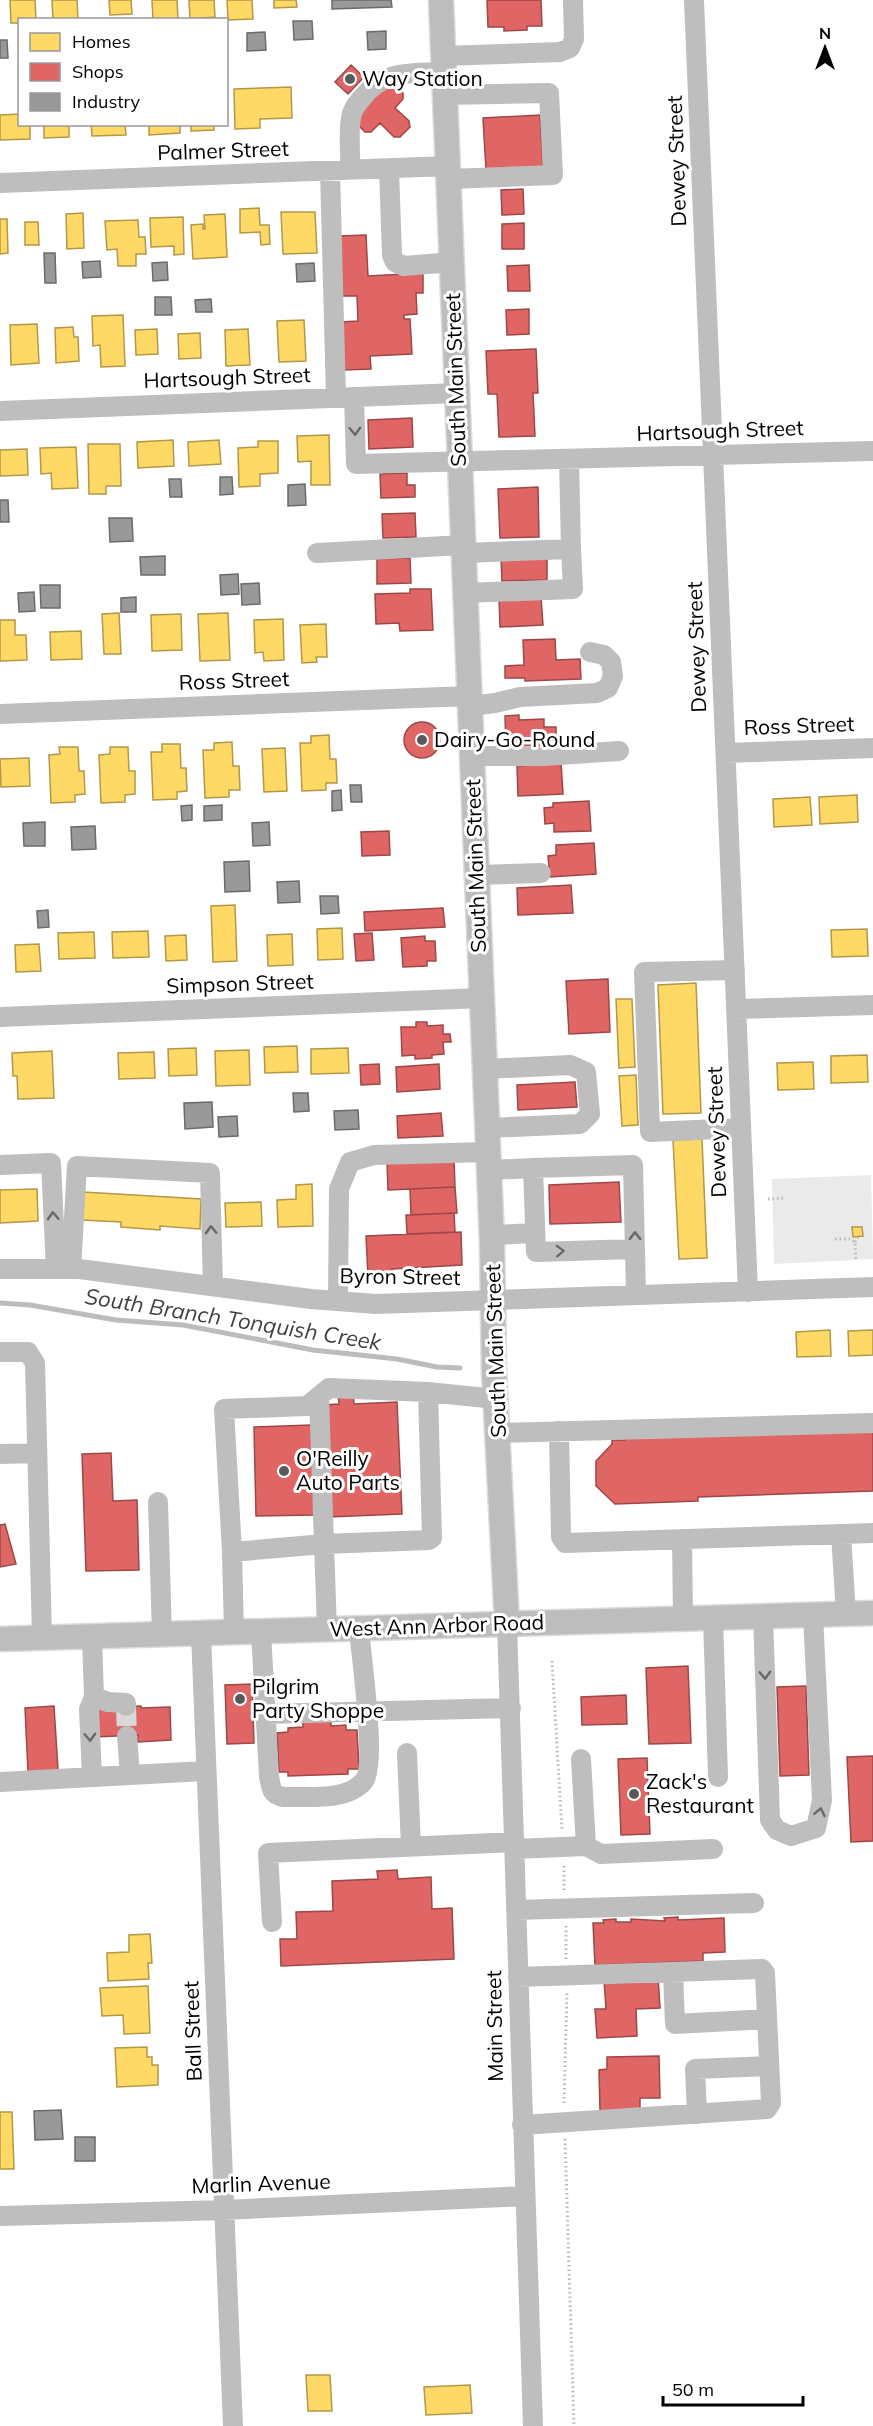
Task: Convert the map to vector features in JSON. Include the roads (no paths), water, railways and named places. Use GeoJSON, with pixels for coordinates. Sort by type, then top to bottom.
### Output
{"type":"FeatureCollection","features":[{"type":"Feature","properties":{"kind":"main road","name":"South Main Street"},"geometry":{"type":"LineString","coordinates":[[441,0],[492,1235],[496,1400],[507,1624]]}},
{"type":"Feature","properties":{"kind":"main road","name":"West Ann Arbor Road"},"geometry":{"type":"LineString","coordinates":[[0,1639],[873,1613]]}},
{"type":"Feature","properties":{"kind":"street"},"geometry":{"type":"LineString","coordinates":[[350,170],[350,120],[353,110],[368,90],[383,78],[444,74],[560,52],[570,48],[574,39],[573,0]]}},
{"type":"Feature","properties":{"kind":"street","name":"Dewey Street"},"geometry":{"type":"LineString","coordinates":[[694,0],[747,1292]]}},
{"type":"Feature","properties":{"kind":"street","name":"Palmer Street"},"geometry":{"type":"LineString","coordinates":[[0,183],[389,169],[448,173],[554,175],[549,93],[444,74]]}},
{"type":"Feature","properties":{"kind":"street"},"geometry":{"type":"LineString","coordinates":[[389,169],[392,255],[395,262],[404,266],[452,262]]}},
{"type":"Feature","properties":{"kind":"street"},"geometry":{"type":"LineString","coordinates":[[330,171],[345,397]]}},
{"type":"Feature","properties":{"kind":"street","name":"Hartsough Street"},"geometry":{"type":"LineString","coordinates":[[0,411],[457,393]]}},
{"type":"Feature","properties":{"kind":"street","name":"Hartsough Street"},"geometry":{"type":"LineString","coordinates":[[345,397],[356,464],[873,451]]}},
{"type":"Feature","properties":{"kind":"street"},"geometry":{"type":"LineString","coordinates":[[465,593],[573,589],[569,460]]}},
{"type":"Feature","properties":{"kind":"street"},"geometry":{"type":"LineString","coordinates":[[316,553],[571,549]]}},
{"type":"Feature","properties":{"kind":"street","name":"Ross Street"},"geometry":{"type":"LineString","coordinates":[[0,714],[470,701],[495,703],[520,697],[597,693],[608,688],[613,676],[611,662],[604,655],[590,652]]}},
{"type":"Feature","properties":{"kind":"street","name":"Ross Street"},"geometry":{"type":"LineString","coordinates":[[726,753],[873,748]]}},
{"type":"Feature","properties":{"kind":"street"},"geometry":{"type":"LineString","coordinates":[[472,756],[544,756],[620,751]]}},
{"type":"Feature","properties":{"kind":"street"},"geometry":{"type":"LineString","coordinates":[[477,875],[541,873]]}},
{"type":"Feature","properties":{"kind":"street"},"geometry":{"type":"LineString","coordinates":[[735,970],[644,972],[649,1120],[650,1132],[741,1128]]}},
{"type":"Feature","properties":{"kind":"street","name":"Simpson Street"},"geometry":{"type":"LineString","coordinates":[[0,1017],[482,998]]}},
{"type":"Feature","properties":{"kind":"street"},"geometry":{"type":"LineString","coordinates":[[736,1009],[873,1005]]}},
{"type":"Feature","properties":{"kind":"street"},"geometry":{"type":"LineString","coordinates":[[338,1302],[339,1189],[350,1162],[374,1155],[488,1150],[580,1124],[590,1114],[586,1072],[570,1065],[485,1070]]}},
{"type":"Feature","properties":{"kind":"street"},"geometry":{"type":"LineString","coordinates":[[488,1150],[533,1168],[633,1165],[636,1295]]}},
{"type":"Feature","properties":{"kind":"street"},"geometry":{"type":"LineString","coordinates":[[0,1165],[51,1163],[63,1269]]}},
{"type":"Feature","properties":{"kind":"street"},"geometry":{"type":"LineString","coordinates":[[63,1269],[77,1166],[210,1173],[213,1286]]}},
{"type":"Feature","properties":{"kind":"street"},"geometry":{"type":"LineString","coordinates":[[533,1168],[536,1252],[635,1249]]}},
{"type":"Feature","properties":{"kind":"street"},"geometry":{"type":"LineString","coordinates":[[492,1235],[536,1233]]}},
{"type":"Feature","properties":{"kind":"street","name":"Byron Street"},"geometry":{"type":"LineString","coordinates":[[0,1269],[63,1269],[338,1302],[376,1304],[873,1287]]}},
{"type":"Feature","properties":{"kind":"street"},"geometry":{"type":"LineString","coordinates":[[0,1352],[28,1352],[35,1363],[42,1637]]}},
{"type":"Feature","properties":{"kind":"street"},"geometry":{"type":"LineString","coordinates":[[234,1633],[224,1409],[307,1406],[329,1388],[428,1392],[496,1400]]}},
{"type":"Feature","properties":{"kind":"street"},"geometry":{"type":"LineString","coordinates":[[232,1552],[432,1538],[428,1392]]}},
{"type":"Feature","properties":{"kind":"street"},"geometry":{"type":"LineString","coordinates":[[319,1396],[327,1630]]}},
{"type":"Feature","properties":{"kind":"street"},"geometry":{"type":"LineString","coordinates":[[498,1433],[873,1423]]}},
{"type":"Feature","properties":{"kind":"street"},"geometry":{"type":"LineString","coordinates":[[559,1431],[562,1540],[566,1543],[873,1533]]}},
{"type":"Feature","properties":{"kind":"street"},"geometry":{"type":"LineString","coordinates":[[0,1454],[37,1453]]}},
{"type":"Feature","properties":{"kind":"street"},"geometry":{"type":"LineString","coordinates":[[158,1502],[162,1635]]}},
{"type":"Feature","properties":{"kind":"street"},"geometry":{"type":"LineString","coordinates":[[841,1534],[846,1614]]}},
{"type":"Feature","properties":{"kind":"street"},"geometry":{"type":"LineString","coordinates":[[682,1539],[683,1618]]}},
{"type":"Feature","properties":{"kind":"street"},"geometry":{"type":"LineString","coordinates":[[763,1616],[770,1820],[777,1830],[791,1836],[816,1828],[822,1800],[813,1615]]}},
{"type":"Feature","properties":{"kind":"street"},"geometry":{"type":"LineString","coordinates":[[713,1618],[718,1777]]}},
{"type":"Feature","properties":{"kind":"street","name":"Main Street"},"geometry":{"type":"LineString","coordinates":[[507,1624],[533,2426]]}},
{"type":"Feature","properties":{"kind":"street"},"geometry":{"type":"LineString","coordinates":[[261,1632],[272,1791],[276,1796],[284,1797],[343,1794],[364,1781],[370,1755],[359,1629]]}},
{"type":"Feature","properties":{"kind":"street","name":"Ball Street"},"geometry":{"type":"LineString","coordinates":[[201,1634],[233,2426]]}},
{"type":"Feature","properties":{"kind":"street"},"geometry":{"type":"LineString","coordinates":[[92,1636],[94,1698],[89,1709],[92,1777]]}},
{"type":"Feature","properties":{"kind":"street"},"geometry":{"type":"LineString","coordinates":[[94,1698],[126,1703],[126,1707]]}},
{"type":"Feature","properties":{"kind":"street"},"geometry":{"type":"LineString","coordinates":[[265,1714],[511,1708]]}},
{"type":"Feature","properties":{"kind":"street"},"geometry":{"type":"LineString","coordinates":[[127,1736],[130,1775]]}},
{"type":"Feature","properties":{"kind":"street"},"geometry":{"type":"LineString","coordinates":[[407,1753],[411,1847]]}},
{"type":"Feature","properties":{"kind":"street"},"geometry":{"type":"LineString","coordinates":[[581,1759],[586,1846]]}},
{"type":"Feature","properties":{"kind":"street"},"geometry":{"type":"LineString","coordinates":[[0,1782],[205,1771]]}},
{"type":"Feature","properties":{"kind":"street"},"geometry":{"type":"LineString","coordinates":[[272,1922],[268,1853],[411,1847],[515,1846],[586,1846],[601,1854],[713,1849]]}},
{"type":"Feature","properties":{"kind":"street"},"geometry":{"type":"LineString","coordinates":[[516,1910],[754,1903]]}},
{"type":"Feature","properties":{"kind":"street"},"geometry":{"type":"LineString","coordinates":[[518,1977],[762,1969],[765,1973],[771,2103],[767,2109],[522,2125]]}},
{"type":"Feature","properties":{"kind":"street"},"geometry":{"type":"LineString","coordinates":[[673,1972],[675,2024],[767,2019]]}},
{"type":"Feature","properties":{"kind":"street"},"geometry":{"type":"LineString","coordinates":[[697,2114],[695,2069],[769,2066]]}},
{"type":"Feature","properties":{"kind":"street","name":"Marlin Avenue"},"geometry":{"type":"LineString","coordinates":[[0,2216],[224,2210],[524,2196]]}},
{"type":"Feature","properties":{"kind":"waterway","name":"South Branch Tonquish Creek"},"geometry":{"type":"LineString","coordinates":[[0,1303],[30,1305],[116,1320],[183,1325],[313,1350],[397,1359],[437,1367],[460,1368]]}},
{"type":"Feature","properties":{"kind":"tunnel"},"geometry":{"type":"LineString","coordinates":[[126,1706],[127,1736]]}},
{"type":"Feature","properties":{"kind":"place","name":"Way Station"},"geometry":{"type":"Point","coordinates":[350,79]}},
{"type":"Feature","properties":{"kind":"place","name":"Dairy-Go-Round"},"geometry":{"type":"Point","coordinates":[422,740]}},
{"type":"Feature","properties":{"kind":"place","name":"O'Reilly Auto Parts"},"geometry":{"type":"Point","coordinates":[284,1471]}},
{"type":"Feature","properties":{"kind":"place","name":"Pilgrim Party Shoppe"},"geometry":{"type":"Point","coordinates":[240,1699]}},
{"type":"Feature","properties":{"kind":"place","name":"Zack's Restaurant"},"geometry":{"type":"Point","coordinates":[634,1794]}}]}
